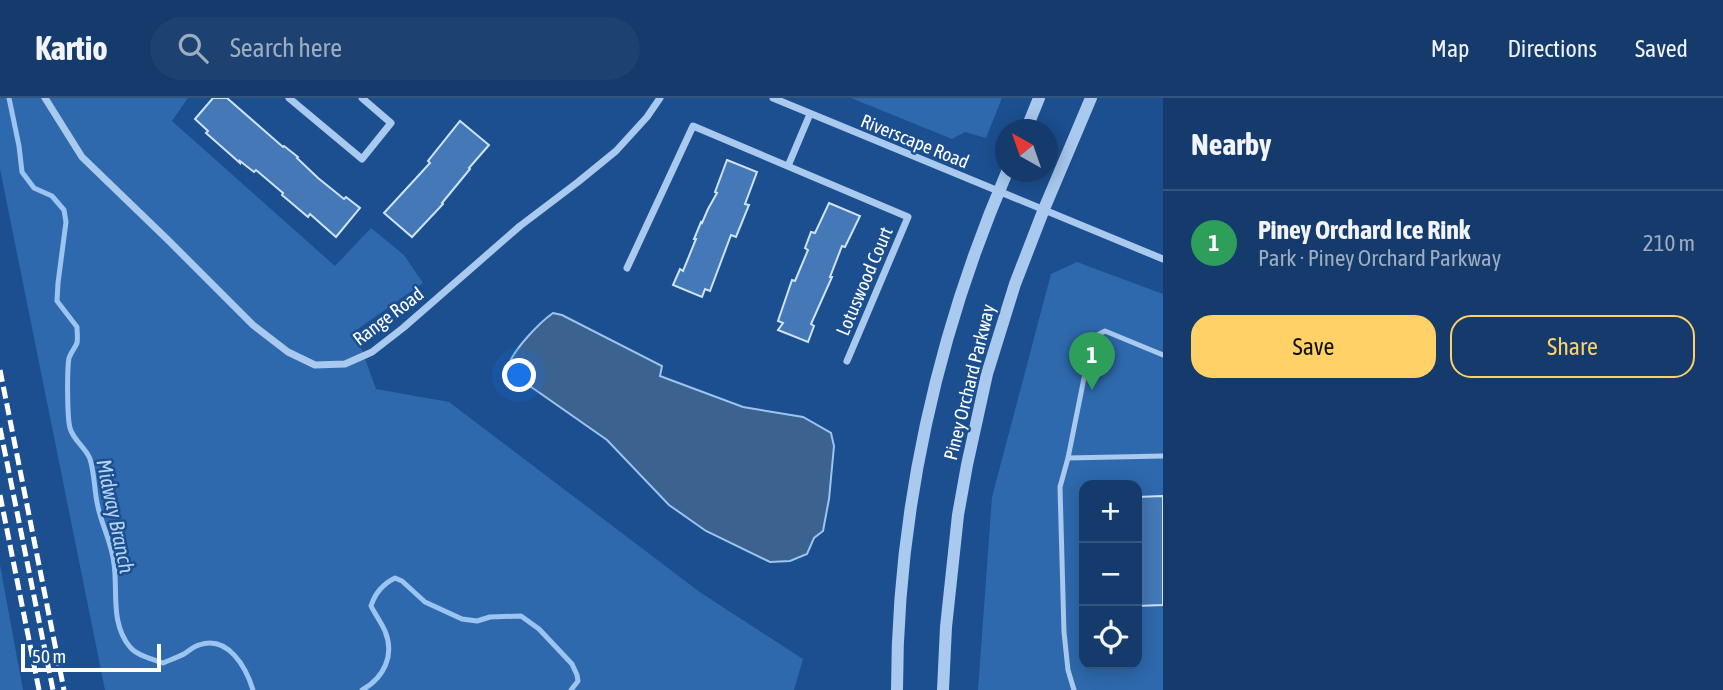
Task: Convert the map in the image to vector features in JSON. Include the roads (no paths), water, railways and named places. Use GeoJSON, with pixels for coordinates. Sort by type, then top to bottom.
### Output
{"type":"FeatureCollection","features":[{"type":"Feature","properties":{"kind":"street","name":"Range Road"},"geometry":{"type":"LineString","coordinates":[[45,98],[82,157],[100,175],[253,325],[288,352],[315,365],[345,364],[372,352],[520,226],[616,151],[647,117],[660,98]]}},
{"type":"Feature","properties":{"kind":"street"},"geometry":{"type":"LineString","coordinates":[[289,98],[362,159],[391,123],[362,98]]}},
{"type":"Feature","properties":{"kind":"street","name":"Riverscape Road"},"geometry":{"type":"LineString","coordinates":[[773,98],[1163,259]]}},
{"type":"Feature","properties":{"kind":"street"},"geometry":{"type":"LineString","coordinates":[[1031,119],[1040,98]]}},
{"type":"Feature","properties":{"kind":"street","name":"Piney Orchard Parkway"},"geometry":{"type":"LineString","coordinates":[[943,690],[946,627],[958,515],[987,374],[1015,284],[1091,98]]}},
{"type":"Feature","properties":{"kind":"street"},"geometry":{"type":"LineString","coordinates":[[788,166],[810,114]]}},
{"type":"Feature","properties":{"kind":"street","name":"Lotuswood Court"},"geometry":{"type":"LineString","coordinates":[[626,268],[692,126],[908,216],[847,361]]}},
{"type":"Feature","properties":{"kind":"street","name":"Piney Orchard Parkway"},"geometry":{"type":"LineString","coordinates":[[897,690],[897,645],[904,563],[920,450],[942,356],[969,269],[1003,182]]}},
{"type":"Feature","properties":{"kind":"lane"},"geometry":{"type":"LineString","coordinates":[[1074,690],[1068,670],[1064,632],[1060,488],[1092,338],[1105,331],[1163,355]]}},
{"type":"Feature","properties":{"kind":"lane"},"geometry":{"type":"LineString","coordinates":[[1068,458],[1163,456]]}},
{"type":"Feature","properties":{"kind":"waterway","name":"Midway Branch"},"geometry":{"type":"LineString","coordinates":[[9,98],[22,172],[34,188],[52,196],[64,210],[66,222],[57,301],[77,327],[77,343],[68,363],[69,422],[92,465],[98,507],[113,556],[117,617],[124,638],[133,650],[163,663],[197,646],[209,643],[219,645],[234,655],[246,672],[253,690]]}},
{"type":"Feature","properties":{"kind":"waterway","name":"Midway Branch"},"geometry":{"type":"LineString","coordinates":[[362,690],[376,679],[386,665],[388,640],[371,606],[380,589],[395,578],[425,602],[462,619],[477,621],[490,617],[521,616],[539,629],[572,664],[578,681],[571,690]]}},
{"type":"Feature","properties":{"kind":"railway"},"geometry":{"type":"LineString","coordinates":[[0,370],[64,690]]}},
{"type":"Feature","properties":{"kind":"railway"},"geometry":{"type":"LineString","coordinates":[[0,428],[53,690]]}},
{"type":"Feature","properties":{"kind":"railway"},"geometry":{"type":"LineString","coordinates":[[0,495],[39,690]]}},
{"type":"Feature","properties":{"kind":"place","name":"Piney Orchard Ice Rink"},"geometry":{"type":"Point","coordinates":[1092,390]}}]}
